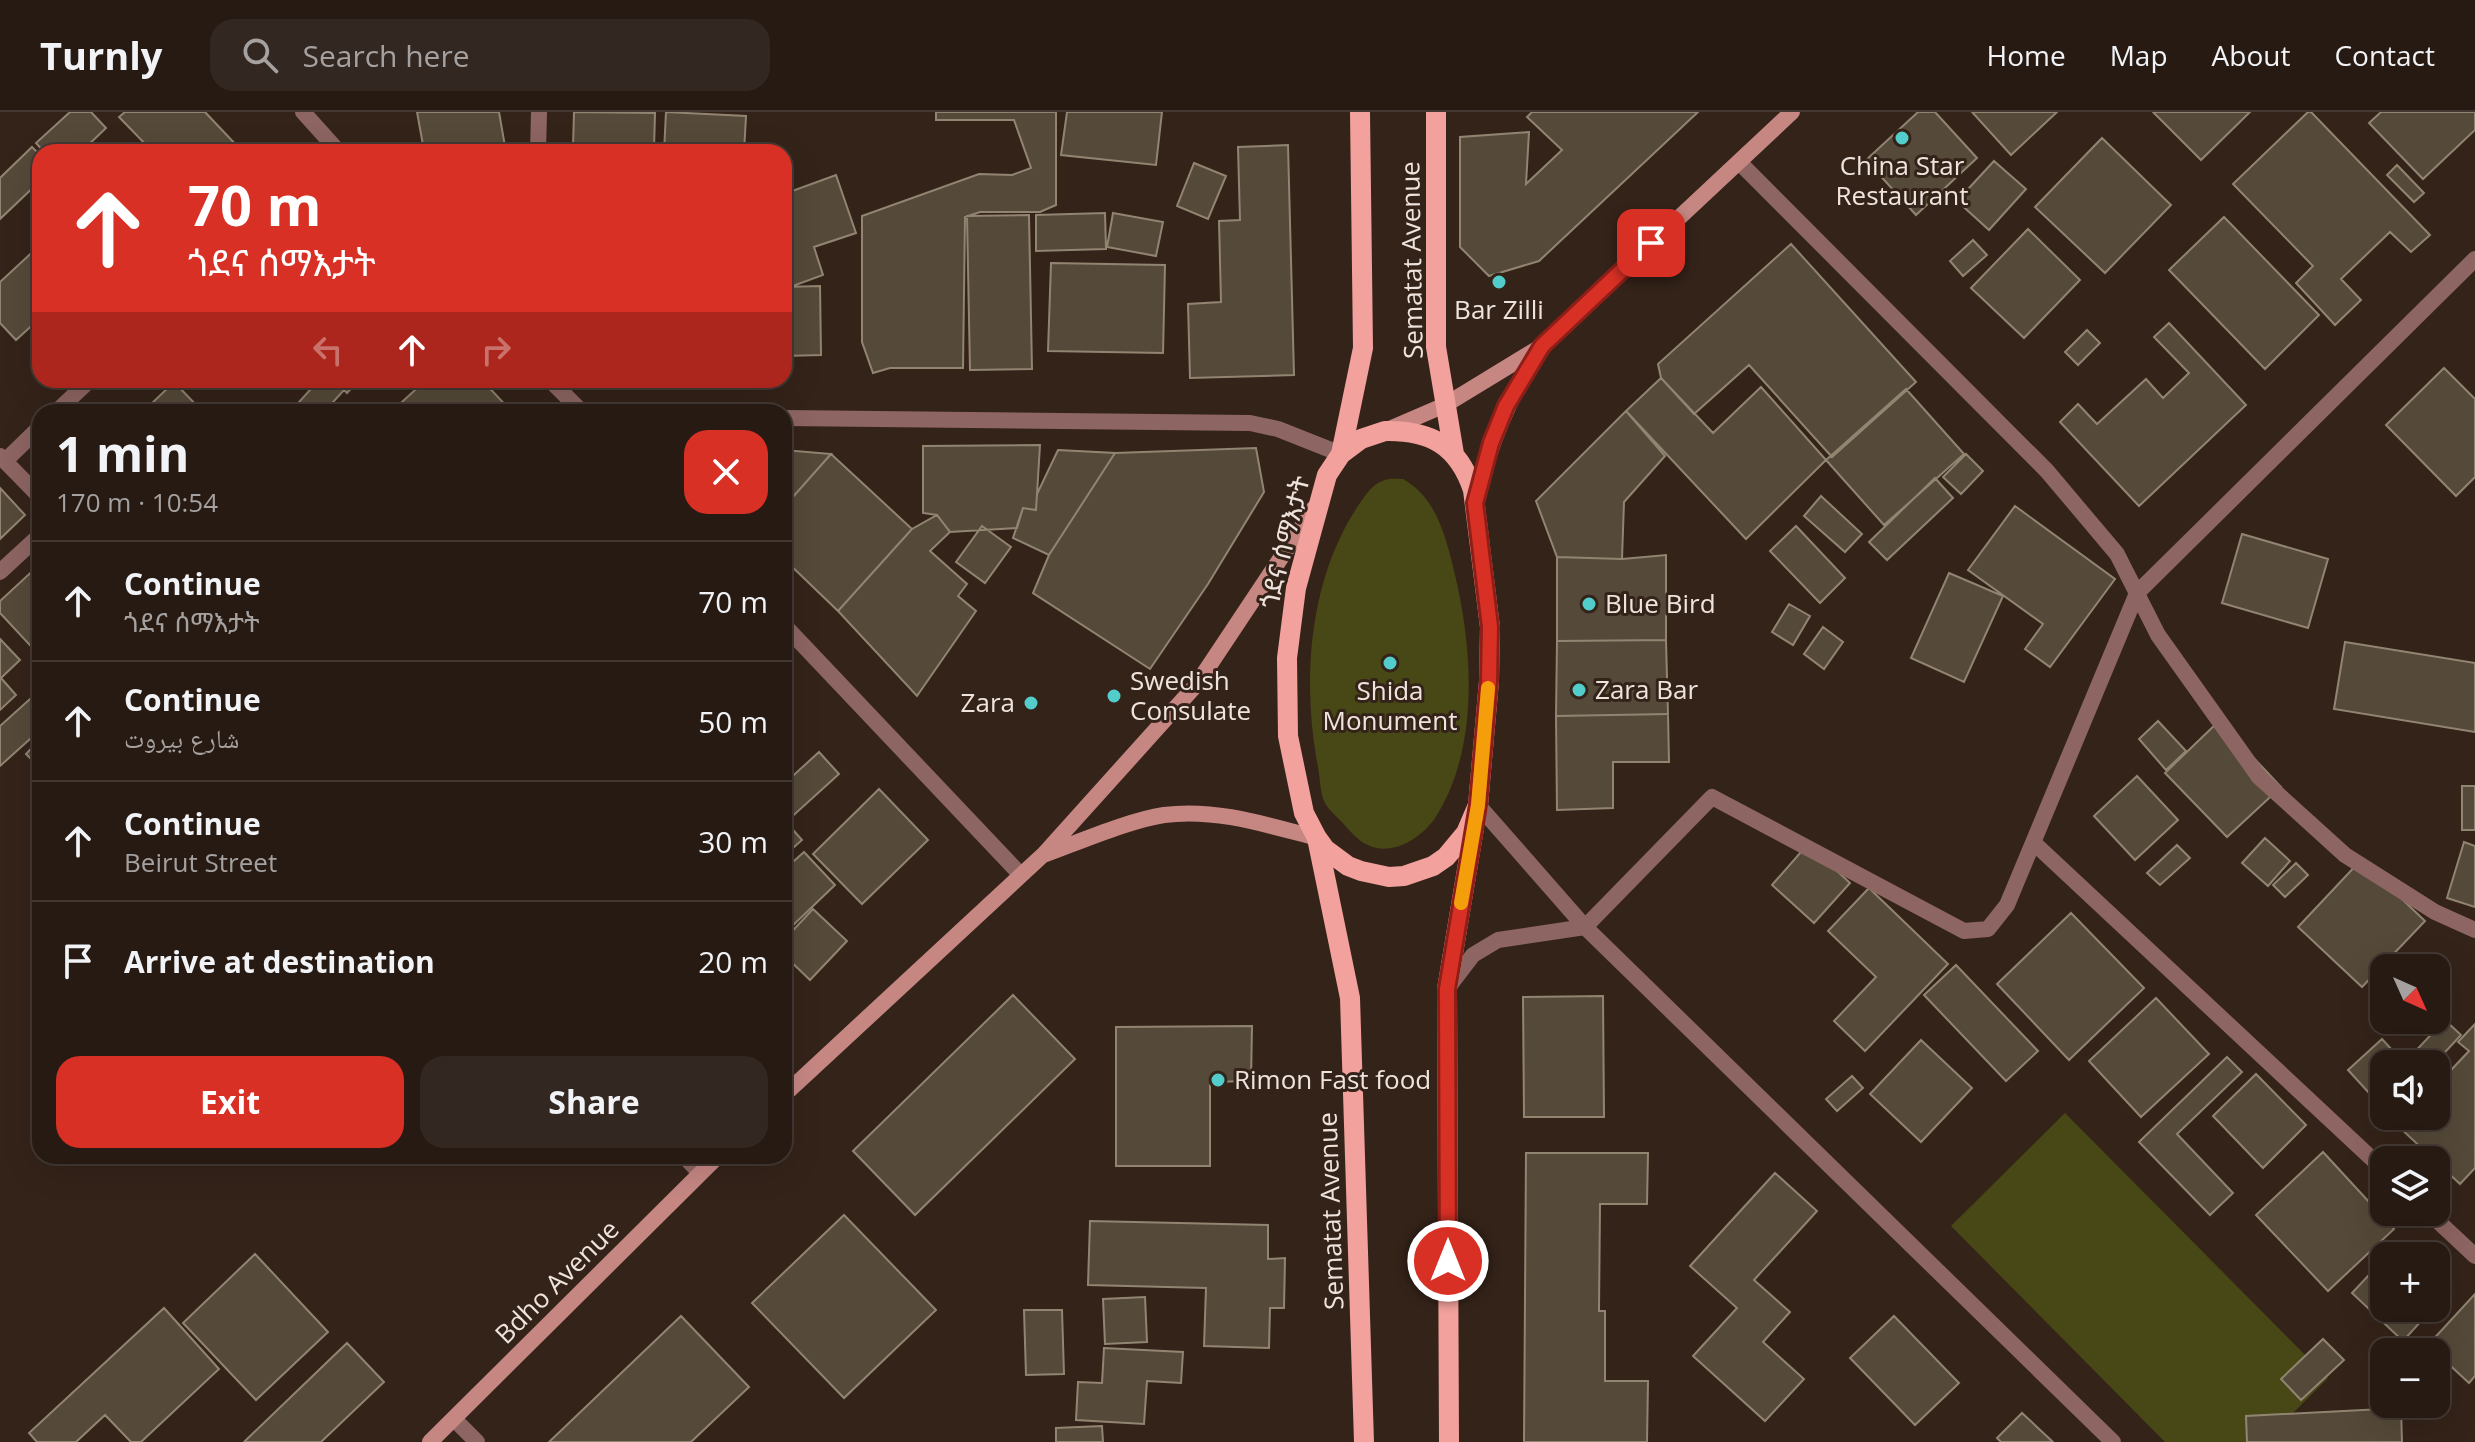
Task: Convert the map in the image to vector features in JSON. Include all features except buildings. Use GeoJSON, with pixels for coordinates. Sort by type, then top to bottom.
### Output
{"type":"FeatureCollection","features":[{"type":"Feature","properties":{"kind":"main road","name":"Sematat Avenue"},"geometry":{"type":"LineString","coordinates":[[1341,454],[1363,348],[1360,112]]}},
{"type":"Feature","properties":{"kind":"main road","name":"Sematat Avenue"},"geometry":{"type":"LineString","coordinates":[[1436,112],[1436,347],[1454,454]]}},
{"type":"Feature","properties":{"kind":"main road"},"geometry":{"type":"LineString","coordinates":[[1385,431],[1445,405],[1542,346],[1792,112]]}},
{"type":"Feature","properties":{"kind":"main road"},"geometry":{"type":"LineString","coordinates":[[1475,503],[1491,443],[1506,406],[1542,346]]}},
{"type":"Feature","properties":{"kind":"main road","name":"ጎደና ሰማእታት"},"geometry":{"type":"LineString","coordinates":[[1385,431],[1361,439],[1341,454],[1327,475],[1296,588],[1287,658],[1288,736],[1304,813],[1317,838],[1336,858],[1348,866],[1374,875],[1404,876],[1433,866],[1446,857],[1466,833],[1478,805],[1489,681],[1490,627],[1475,503],[1469,477],[1454,454]]}},
{"type":"Feature","properties":{"kind":"main road"},"geometry":{"type":"LineString","coordinates":[[1385,431],[1411,431],[1434,439],[1454,454]]}},
{"type":"Feature","properties":{"kind":"main road"},"geometry":{"type":"LineString","coordinates":[[792,1088],[1044,854],[1197,684],[1320,499]]}},
{"type":"Feature","properties":{"kind":"main road"},"geometry":{"type":"LineString","coordinates":[[1449,1442],[1447,989],[1478,805]]}},
{"type":"Feature","properties":{"kind":"main road"},"geometry":{"type":"LineString","coordinates":[[1044,854],[1163,815],[1207,814],[1247,820],[1317,838]]}},
{"type":"Feature","properties":{"kind":"main road","name":"Sematat Avenue"},"geometry":{"type":"LineString","coordinates":[[1317,838],[1350,998],[1364,1442]]}},
{"type":"Feature","properties":{"kind":"main road","name":"Bdho Avenue"},"geometry":{"type":"LineString","coordinates":[[430,1442],[710,1164]]}},
{"type":"Feature","properties":{"kind":"street"},"geometry":{"type":"LineString","coordinates":[[303,112],[330,144]]}},
{"type":"Feature","properties":{"kind":"street"},"geometry":{"type":"LineString","coordinates":[[538,144],[539,112]]}},
{"type":"Feature","properties":{"kind":"street"},"geometry":{"type":"LineString","coordinates":[[1739,162],[2047,471],[2117,554],[2158,635],[2259,777],[2345,855],[2435,912],[2475,930]]}},
{"type":"Feature","properties":{"kind":"street"},"geometry":{"type":"LineString","coordinates":[[1447,989],[1473,955],[1498,940],[1585,927],[1712,797],[1964,931],[1988,929],[2007,905],[2137,593],[2475,259]]}},
{"type":"Feature","properties":{"kind":"street"},"geometry":{"type":"LineString","coordinates":[[64,404],[82,388]]}},
{"type":"Feature","properties":{"kind":"street"},"geometry":{"type":"LineString","coordinates":[[558,388],[574,404]]}},
{"type":"Feature","properties":{"kind":"street"},"geometry":{"type":"LineString","coordinates":[[792,418],[1250,423],[1278,429],[1341,454]]}},
{"type":"Feature","properties":{"kind":"street"},"geometry":{"type":"LineString","coordinates":[[32,434],[2,458],[32,489]]}},
{"type":"Feature","properties":{"kind":"street"},"geometry":{"type":"LineString","coordinates":[[0,572],[32,542]]}},
{"type":"Feature","properties":{"kind":"street"},"geometry":{"type":"LineString","coordinates":[[792,633],[1020,874]]}},
{"type":"Feature","properties":{"kind":"street"},"geometry":{"type":"LineString","coordinates":[[1478,805],[1585,927],[2113,1442]]}},
{"type":"Feature","properties":{"kind":"street"},"geometry":{"type":"LineString","coordinates":[[2034,843],[2370,1157]]}},
{"type":"Feature","properties":{"kind":"street"},"geometry":{"type":"LineString","coordinates":[[692,1164],[700,1173]]}},
{"type":"Feature","properties":{"kind":"street"},"geometry":{"type":"LineString","coordinates":[[2443,1226],[2475,1256]]}},
{"type":"Feature","properties":{"kind":"street"},"geometry":{"type":"LineString","coordinates":[[454,1419],[477,1442]]}},
{"type":"Feature","properties":{"kind":"shaded area"},"geometry":{"type":"Polygon","coordinates":[[[1387,479],[1403,479],[1432,507],[1447,545],[1465,632],[1468,697],[1466,730],[1450,791],[1435,818],[1422,832],[1405,844],[1386,849],[1361,841],[1325,803],[1313,735],[1310,668],[1319,601],[1340,538],[1372,488],[1387,479]]]}},
{"type":"Feature","properties":{"kind":"shaded area"},"geometry":{"type":"Polygon","coordinates":[[[2065,1113],[2328,1378],[2264,1442],[2165,1442],[1951,1226],[2065,1113]]]}},
{"type":"Feature","properties":{"kind":"slow traffic"},"geometry":{"type":"LineString","coordinates":[[1461,903],[1478,805],[1488,688]]}},
{"type":"Feature","properties":{"kind":"place","name":"China Star Restaurant"},"geometry":{"type":"Point","coordinates":[1902,138]}},
{"type":"Feature","properties":{"kind":"place","name":"Bar Zilli"},"geometry":{"type":"Point","coordinates":[1499,282]}},
{"type":"Feature","properties":{"kind":"place","name":"Blue Bird"},"geometry":{"type":"Point","coordinates":[1589,604]}},
{"type":"Feature","properties":{"kind":"place","name":"Shida Monument"},"geometry":{"type":"Point","coordinates":[1390,663]}},
{"type":"Feature","properties":{"kind":"place","name":"Zara Bar"},"geometry":{"type":"Point","coordinates":[1579,690]}},
{"type":"Feature","properties":{"kind":"place","name":"Swedish Consulate"},"geometry":{"type":"Point","coordinates":[1114,696]}},
{"type":"Feature","properties":{"kind":"place","name":"Zara"},"geometry":{"type":"Point","coordinates":[1031,703]}},
{"type":"Feature","properties":{"kind":"place","name":"Rimon Fast food"},"geometry":{"type":"Point","coordinates":[1218,1080]}},
{"type":"Feature","properties":{"kind":"route"},"geometry":{"type":"LineString","coordinates":[[1448,1261],[1447,989],[1478,805],[1489,681],[1490,627],[1475,503],[1491,443],[1506,406],[1542,346],[1651,243]]}}]}
